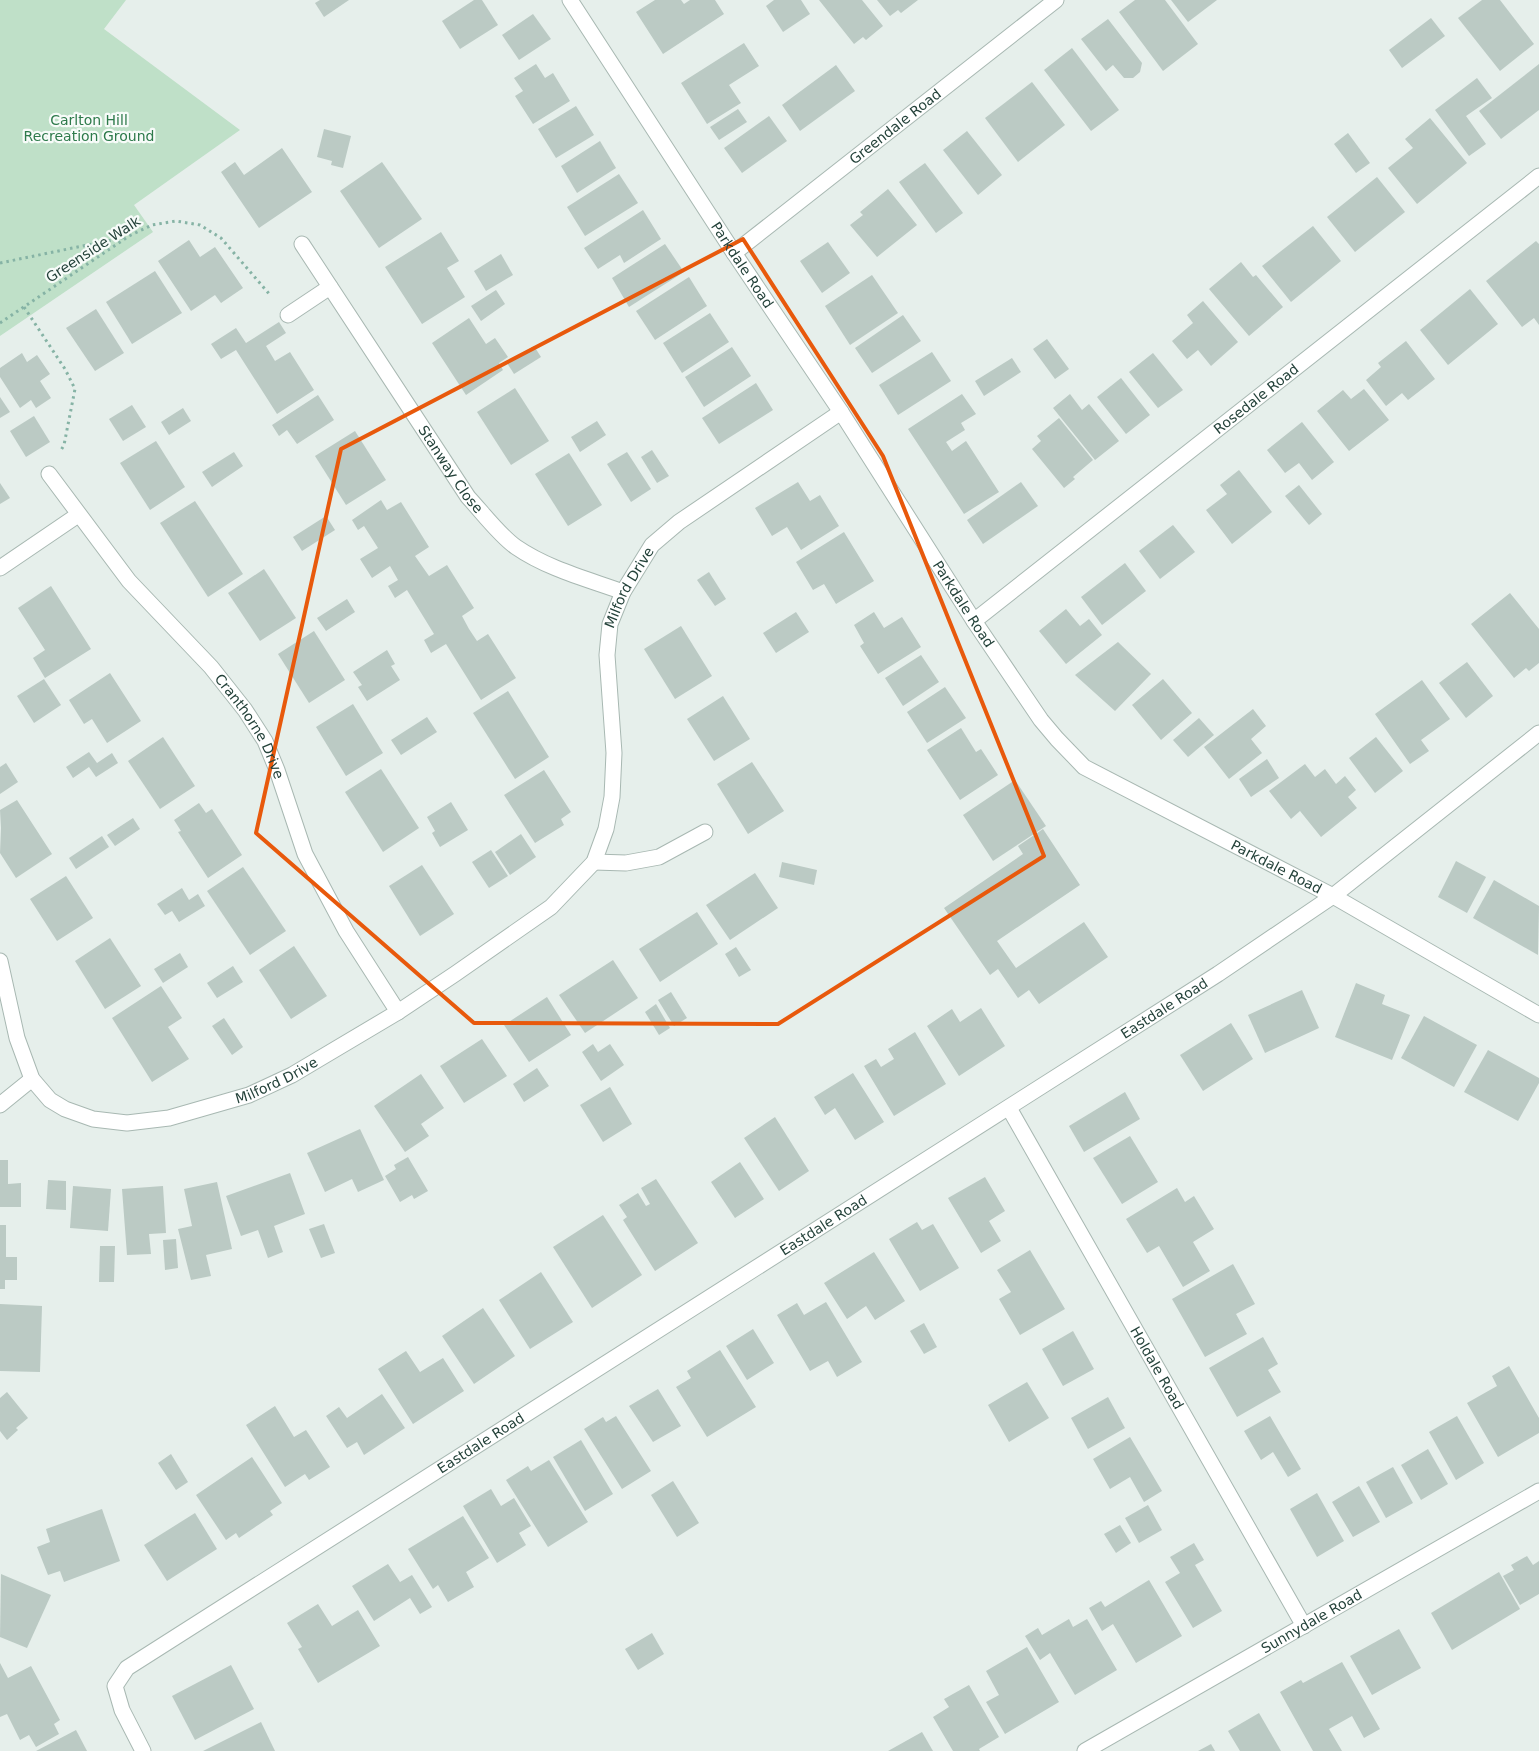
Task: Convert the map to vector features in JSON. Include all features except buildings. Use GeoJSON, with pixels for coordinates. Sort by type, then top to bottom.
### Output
{"type":"FeatureCollection","features":[{"type":"Feature","properties":{"kind":"street","name":"Parkdale Road"},"geometry":{"type":"LineString","coordinates":[[570,0],[734,253],[841,412],[974,621],[1041,720],[1057,740],[1084,766],[1333,896],[1539,1015]]}},
{"type":"Feature","properties":{"kind":"street","name":"Greendale Road"},"geometry":{"type":"LineString","coordinates":[[734,253],[1056,0]]}},
{"type":"Feature","properties":{"kind":"street","name":"Rosedale Road"},"geometry":{"type":"LineString","coordinates":[[974,621],[1539,176]]}},
{"type":"Feature","properties":{"kind":"street","name":"Stanway Close"},"geometry":{"type":"LineString","coordinates":[[302,244],[468,497],[490,522],[515,546],[546,564],[623,592]]}},
{"type":"Feature","properties":{"kind":"street"},"geometry":{"type":"LineString","coordinates":[[288,316],[330,287]]}},
{"type":"Feature","properties":{"kind":"street","name":"Milford Drive"},"geometry":{"type":"LineString","coordinates":[[0,961],[17,1038],[32,1079],[50,1100],[65,1109],[93,1119],[127,1123],[169,1118],[249,1095],[292,1075],[398,1012],[551,907],[594,862],[606,828],[612,797],[614,753],[607,655],[610,624],[623,592],[652,545],[678,522],[841,412]]}},
{"type":"Feature","properties":{"kind":"street","name":"Cranthorne Drive"},"geometry":{"type":"LineString","coordinates":[[49,474],[129,581],[228,687],[265,741],[277,770],[305,854],[346,931],[398,1012]]}},
{"type":"Feature","properties":{"kind":"street"},"geometry":{"type":"LineString","coordinates":[[0,568],[78,515]]}},
{"type":"Feature","properties":{"kind":"street","name":"Eastdale Road"},"geometry":{"type":"LineString","coordinates":[[144,1751],[122,1710],[115,1686],[127,1668],[1218,974],[1333,896],[1539,733]]}},
{"type":"Feature","properties":{"kind":"street"},"geometry":{"type":"LineString","coordinates":[[594,862],[626,862],[658,857],[705,832]]}},
{"type":"Feature","properties":{"kind":"street"},"geometry":{"type":"LineString","coordinates":[[0,1106],[32,1079]]}},
{"type":"Feature","properties":{"kind":"street","name":"Holdale Road"},"geometry":{"type":"LineString","coordinates":[[1010,1108],[1304,1626]]}},
{"type":"Feature","properties":{"kind":"street","name":"Sunnydale Road"},"geometry":{"type":"LineString","coordinates":[[1085,1751],[1539,1492]]}},
{"type":"Feature","properties":{"kind":"path","name":"Greenside Walk"},"geometry":{"type":"LineString","coordinates":[[0,323],[129,236],[152,225],[176,221],[200,225],[221,238],[288,316]]}},
{"type":"Feature","properties":{"kind":"path"},"geometry":{"type":"LineString","coordinates":[[0,263],[129,236]]}},
{"type":"Feature","properties":{"kind":"path"},"geometry":{"type":"LineString","coordinates":[[24,307],[65,369],[75,389],[64,445],[49,474]]}},
{"type":"Feature","properties":{"kind":"highlighted area"},"geometry":{"type":"Polygon","coordinates":[[[743,239],[883,456],[1044,856],[778,1024],[474,1023],[256,833],[341,449],[743,239]]]}},
{"type":"Feature","properties":{"kind":"green space","name":"Carlton Hill Recreation Ground"},"geometry":{"type":"Polygon","coordinates":[[[0,0],[126,0],[104,29],[240,130],[134,205],[153,232],[0,336],[0,0]]]}}]}
